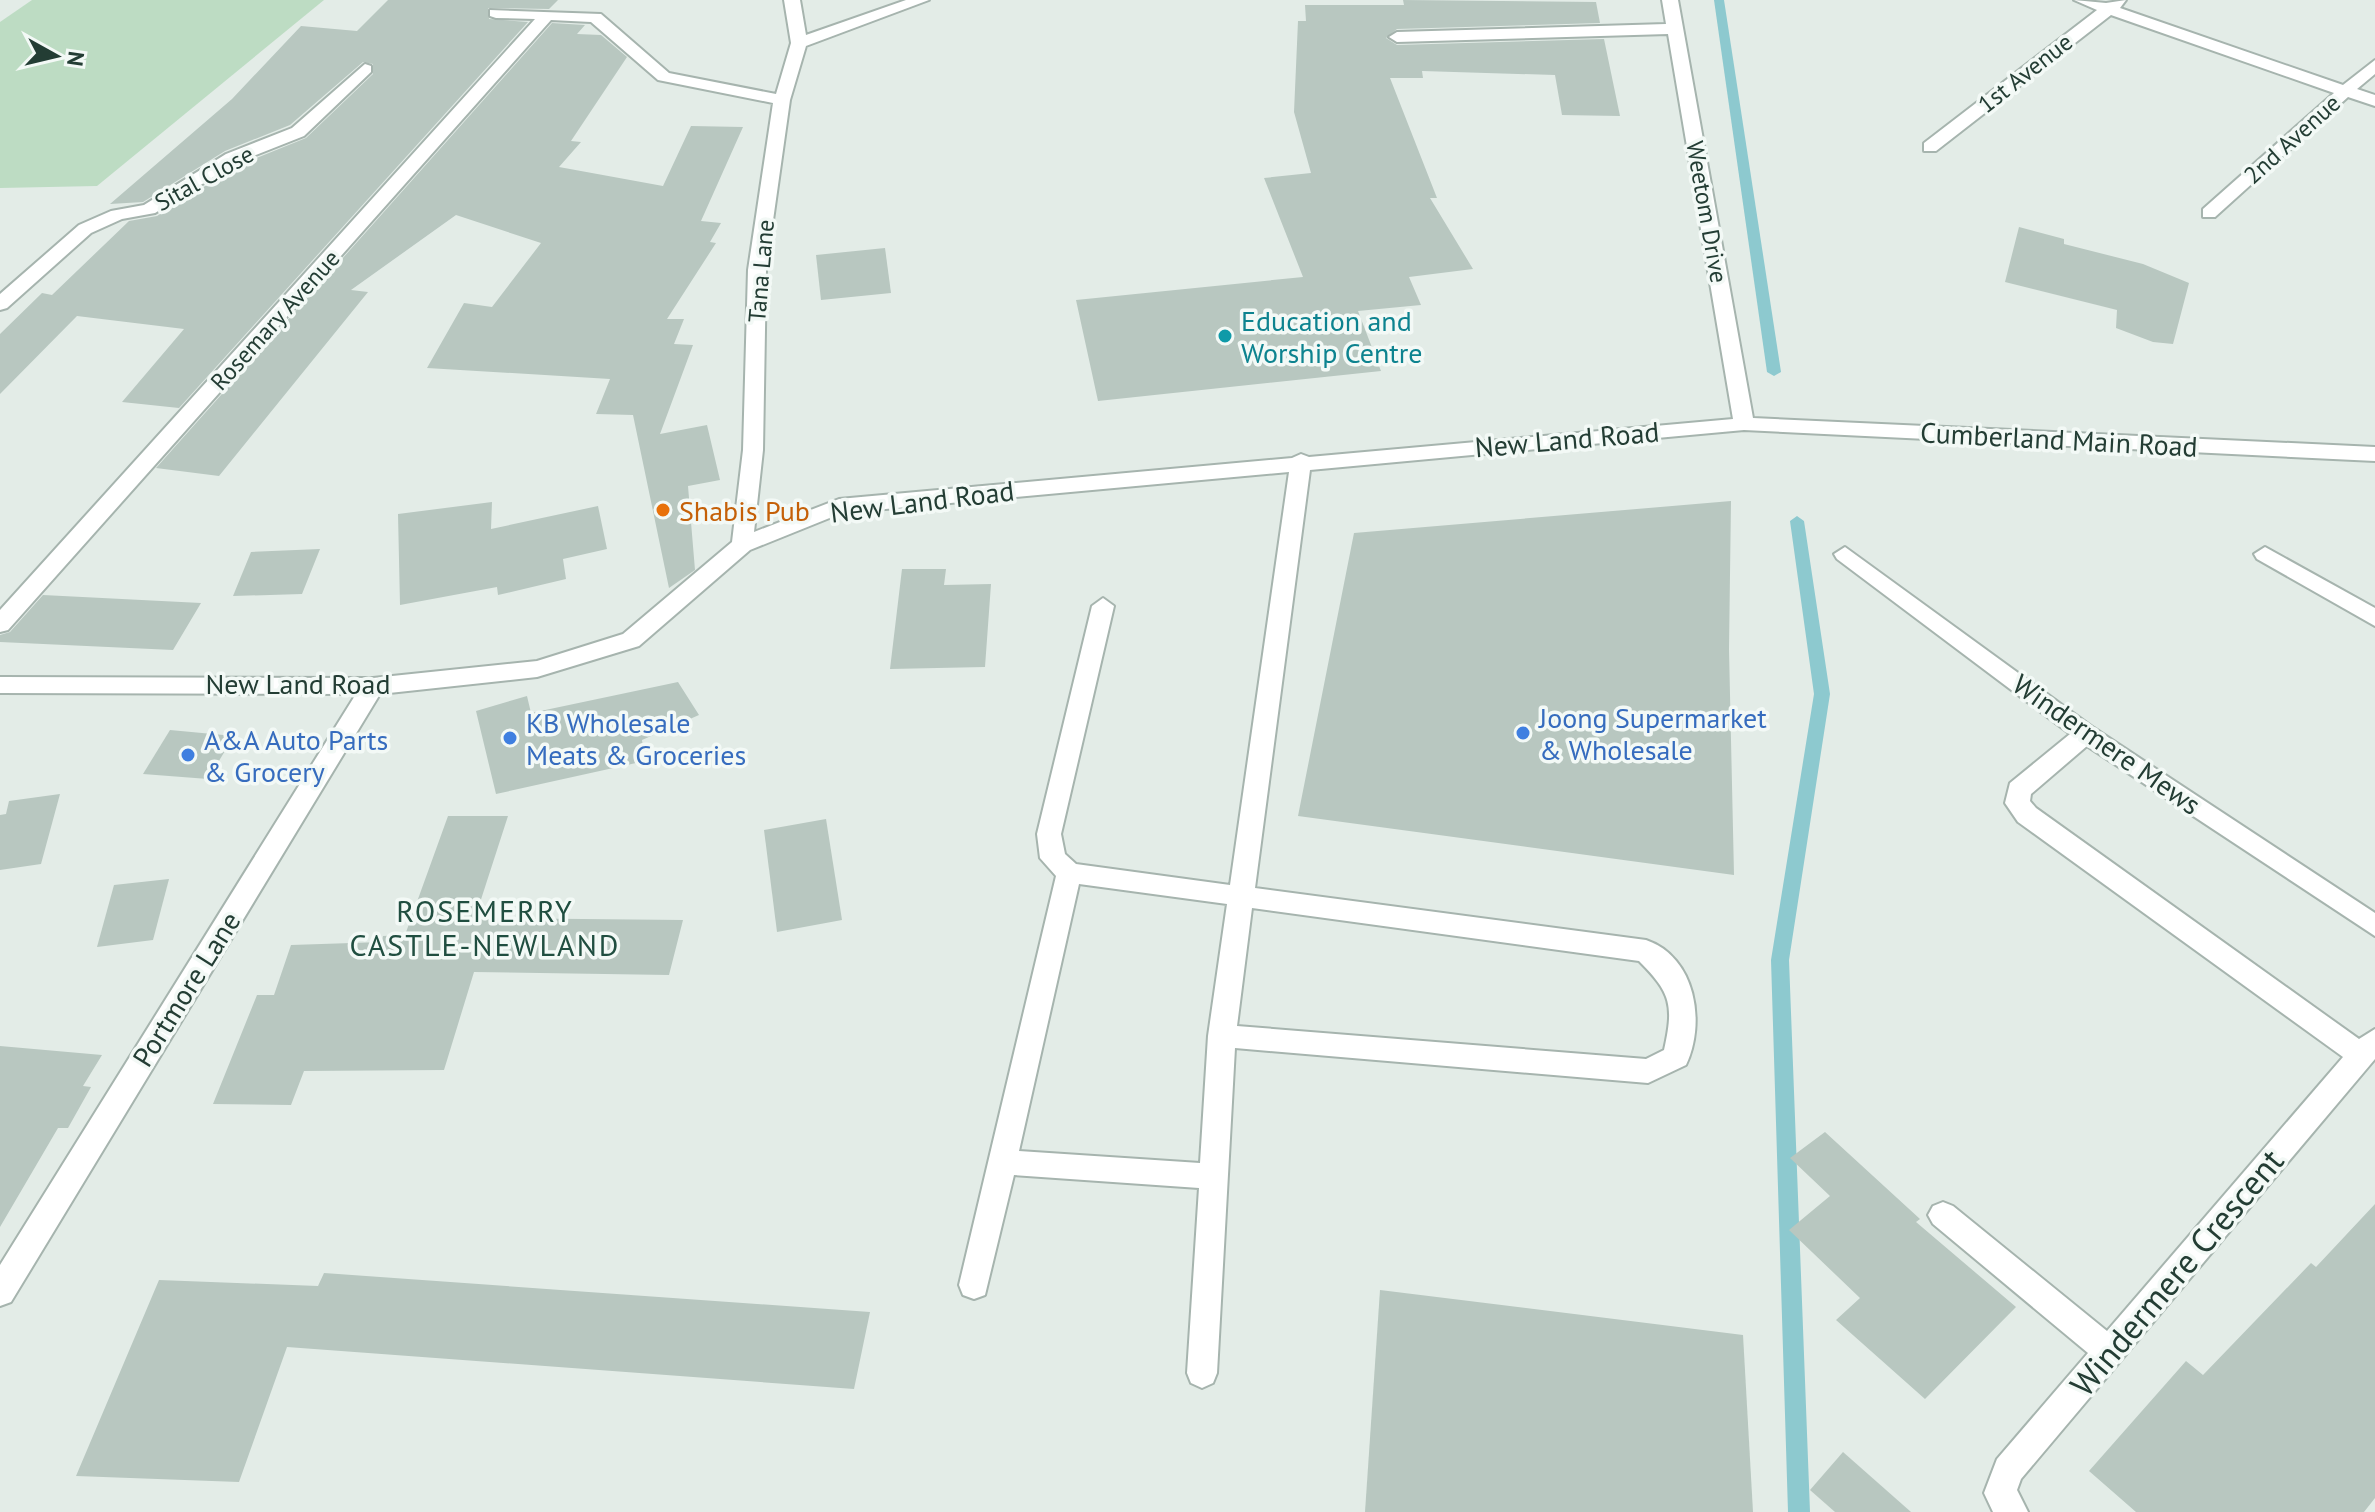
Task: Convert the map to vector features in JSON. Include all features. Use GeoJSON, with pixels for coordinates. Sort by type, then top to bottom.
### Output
{"type":"FeatureCollection","features":[{"type":"Feature","properties":{"kind":"street","name":"Tana Lane"},"geometry":{"type":"LineString","coordinates":[[742,545],[753,450],[757,270],[782,100],[799,43],[792,0]]}},
{"type":"Feature","properties":{"kind":"street"},"geometry":{"type":"LineString","coordinates":[[799,43],[921,0]]}},
{"type":"Feature","properties":{"kind":"street","name":"Weetom Drive"},"geometry":{"type":"LineString","coordinates":[[1670,0],[1744,424]]}},
{"type":"Feature","properties":{"kind":"street"},"geometry":{"type":"LineString","coordinates":[[2082,0],[2114,5],[2375,101]]}},
{"type":"Feature","properties":{"kind":"street","name":"1st Avenue"},"geometry":{"type":"LineString","coordinates":[[1930,147],[2114,5]]}},
{"type":"Feature","properties":{"kind":"street"},"geometry":{"type":"LineString","coordinates":[[496,13],[595,17],[664,77],[782,100]]}},
{"type":"Feature","properties":{"kind":"street","name":"Rosemary Avenue"},"geometry":{"type":"LineString","coordinates":[[0,624],[547,15]]}},
{"type":"Feature","properties":{"kind":"street"},"geometry":{"type":"LineString","coordinates":[[1397,37],[1675,29]]}},
{"type":"Feature","properties":{"kind":"street","name":"2nd Avenue"},"geometry":{"type":"LineString","coordinates":[[2209,213],[2375,65]]}},
{"type":"Feature","properties":{"kind":"street","name":"Sital Close"},"geometry":{"type":"LineString","coordinates":[[0,304],[85,229],[103,219],[149,209],[232,158],[298,132],[365,69]]}},
{"type":"Feature","properties":{"kind":"street","name":"Cumberland Main Road"},"geometry":{"type":"LineString","coordinates":[[1744,424],[2375,454]]}},
{"type":"Feature","properties":{"kind":"street","name":"New Land Road"},"geometry":{"type":"LineString","coordinates":[[0,685],[373,686],[537,669],[631,640],[742,545],[839,506],[1301,461],[1744,424]]}},
{"type":"Feature","properties":{"kind":"street"},"geometry":{"type":"LineString","coordinates":[[1202,1373],[1211,1176],[1222,1036],[1301,461]]}},
{"type":"Feature","properties":{"kind":"street","name":"Windermere Mews"},"geometry":{"type":"LineString","coordinates":[[1845,554],[2086,734],[2375,926]]}},
{"type":"Feature","properties":{"kind":"street"},"geometry":{"type":"LineString","coordinates":[[2265,554],[2375,618]]}},
{"type":"Feature","properties":{"kind":"street"},"geometry":{"type":"LineString","coordinates":[[1103,606],[1049,834],[1053,858],[1069,873],[1242,893],[1646,951],[1672,976],[1687,1010],[1676,1057],[1648,1071],[1222,1036]]}},
{"type":"Feature","properties":{"kind":"street","name":"Portmore Lane"},"geometry":{"type":"LineString","coordinates":[[0,1292],[373,686]]}},
{"type":"Feature","properties":{"kind":"street"},"geometry":{"type":"LineString","coordinates":[[2086,734],[2019,790],[2017,803],[2027,815],[2368,1047]]}},
{"type":"Feature","properties":{"kind":"street"},"geometry":{"type":"LineString","coordinates":[[974,1285],[1069,873]]}},
{"type":"Feature","properties":{"kind":"street","name":"Windermere Crescent"},"geometry":{"type":"LineString","coordinates":[[2012,1512],[2000,1493],[2008,1470],[2368,1047]]}},
{"type":"Feature","properties":{"kind":"street"},"geometry":{"type":"LineString","coordinates":[[1003,1162],[1211,1176]]}},
{"type":"Feature","properties":{"kind":"street"},"geometry":{"type":"LineString","coordinates":[[1943,1215],[2108,1350]]}},
{"type":"Feature","properties":{"kind":"green space"},"geometry":{"type":"Polygon","coordinates":[[[32,0],[324,0],[97,186],[0,188],[0,22],[32,0]]]}},
{"type":"Feature","properties":{"kind":"building"},"geometry":{"type":"Polygon","coordinates":[[[388,0],[558,0],[549,9],[488,8],[489,19],[528,22],[179,408],[122,402],[184,329],[77,316],[0,394],[0,334],[42,293],[52,295],[129,221],[157,216],[239,165],[306,138],[373,74],[373,64],[363,62],[290,125],[225,151],[143,202],[110,204],[232,99],[301,26],[357,31],[388,0]]]}},
{"type":"Feature","properties":{"kind":"building"},"geometry":{"type":"Polygon","coordinates":[[[1403,0],[1596,2],[1600,23],[1397,29],[1386,38],[1397,45],[1604,39],[1620,116],[1562,115],[1555,75],[1422,71],[1423,78],[1390,78],[1437,198],[1430,198],[1473,269],[1409,277],[1421,305],[1358,311],[1381,371],[1098,401],[1076,300],[1303,277],[1264,178],[1311,173],[1294,112],[1298,21],[1306,21],[1305,5],[1404,5],[1403,0]]]}},
{"type":"Feature","properties":{"kind":"building"},"geometry":{"type":"Polygon","coordinates":[[[552,23],[585,25],[577,34],[601,35],[627,57],[571,141],[581,142],[559,167],[663,186],[691,126],[743,127],[701,221],[721,223],[710,242],[716,243],[667,319],[684,319],[674,344],[693,345],[660,434],[707,425],[720,480],[688,486],[695,570],[669,588],[633,415],[596,414],[610,379],[427,368],[464,303],[492,307],[541,243],[456,215],[351,290],[368,292],[219,476],[156,468],[552,23]]]}},
{"type":"Feature","properties":{"kind":"building"},"geometry":{"type":"Polygon","coordinates":[[[2019,227],[2064,239],[2064,244],[2143,264],[2189,283],[2173,344],[2153,342],[2116,328],[2117,310],[2005,282],[2019,227]]]}},
{"type":"Feature","properties":{"kind":"building"},"geometry":{"type":"Polygon","coordinates":[[[885,248],[891,293],[821,300],[816,255],[885,248]]]}},
{"type":"Feature","properties":{"kind":"building","name":"Joong Supermarket & Wholesale"},"geometry":{"type":"Polygon","coordinates":[[[1731,501],[1729,649],[1734,875],[1298,816],[1354,533],[1731,501]]]}},
{"type":"Feature","properties":{"kind":"building"},"geometry":{"type":"Polygon","coordinates":[[[492,502],[491,529],[598,506],[607,549],[563,559],[566,579],[498,595],[497,587],[400,605],[398,514],[492,502]]]}},
{"type":"Feature","properties":{"kind":"building"},"geometry":{"type":"Polygon","coordinates":[[[320,549],[302,594],[233,596],[251,552],[320,549]]]}},
{"type":"Feature","properties":{"kind":"building"},"geometry":{"type":"Polygon","coordinates":[[[902,569],[946,569],[944,585],[991,584],[985,667],[890,669],[902,569]]]}},
{"type":"Feature","properties":{"kind":"building"},"geometry":{"type":"Polygon","coordinates":[[[43,595],[201,603],[173,650],[0,642],[0,635],[10,632],[43,595]]]}},
{"type":"Feature","properties":{"kind":"building"},"geometry":{"type":"Polygon","coordinates":[[[678,682],[699,715],[642,740],[645,761],[496,794],[476,711],[527,696],[531,713],[678,682]]]}},
{"type":"Feature","properties":{"kind":"building","name":"A&A Auto Parts & Grocery"},"geometry":{"type":"Polygon","coordinates":[[[170,730],[234,736],[208,779],[143,774],[170,730]]]}},
{"type":"Feature","properties":{"kind":"building"},"geometry":{"type":"Polygon","coordinates":[[[60,794],[41,864],[0,870],[0,815],[6,814],[9,801],[60,794]]]}},
{"type":"Feature","properties":{"kind":"building"},"geometry":{"type":"Polygon","coordinates":[[[448,816],[508,816],[475,918],[683,920],[669,975],[474,972],[444,1070],[304,1071],[291,1105],[213,1104],[257,995],[274,995],[291,945],[382,942],[383,936],[405,935],[448,816]]]}},
{"type":"Feature","properties":{"kind":"building"},"geometry":{"type":"Polygon","coordinates":[[[826,819],[842,920],[777,932],[764,830],[826,819]]]}},
{"type":"Feature","properties":{"kind":"building"},"geometry":{"type":"Polygon","coordinates":[[[169,879],[153,940],[97,947],[114,885],[169,879]]]}},
{"type":"Feature","properties":{"kind":"building"},"geometry":{"type":"Polygon","coordinates":[[[0,1046],[102,1055],[83,1086],[91,1087],[68,1128],[58,1128],[0,1227],[0,1046]]]}},
{"type":"Feature","properties":{"kind":"building"},"geometry":{"type":"Polygon","coordinates":[[[1825,1132],[1920,1219],[1916,1222],[2016,1307],[1925,1399],[1836,1320],[1860,1298],[1789,1230],[1830,1196],[1790,1158],[1825,1132]]]}},
{"type":"Feature","properties":{"kind":"building"},"geometry":{"type":"Polygon","coordinates":[[[2375,1204],[2375,1498],[2364,1512],[2136,1512],[2089,1471],[2186,1361],[2203,1375],[2311,1263],[2316,1267],[2375,1204]]]}},
{"type":"Feature","properties":{"kind":"building"},"geometry":{"type":"Polygon","coordinates":[[[324,1273],[870,1312],[854,1389],[287,1347],[239,1482],[76,1476],[159,1280],[318,1286],[324,1273]]]}},
{"type":"Feature","properties":{"kind":"building"},"geometry":{"type":"Polygon","coordinates":[[[1380,1290],[1743,1335],[1753,1512],[1365,1512],[1380,1290]]]}},
{"type":"Feature","properties":{"kind":"building"},"geometry":{"type":"Polygon","coordinates":[[[1843,1452],[1911,1512],[1835,1512],[1810,1490],[1843,1452]]]}},
{"type":"Feature","properties":{"kind":"waterway"},"geometry":{"type":"LineString","coordinates":[[1719,0],[1774,372]]}},
{"type":"Feature","properties":{"kind":"waterway"},"geometry":{"type":"LineString","coordinates":[[1797,521],[1822,694],[1780,960],[1799,1512]]}},
{"type":"Feature","properties":{"kind":"place","name":"Education and Worship Centre"},"geometry":{"type":"Point","coordinates":[1225,336]}},
{"type":"Feature","properties":{"kind":"place","name":"Shabis Pub"},"geometry":{"type":"Point","coordinates":[663,510]}},
{"type":"Feature","properties":{"kind":"place","name":"Joong Supermarket & Wholesale"},"geometry":{"type":"Point","coordinates":[1523,733]}},
{"type":"Feature","properties":{"kind":"place","name":"KB Wholesale Meats & Groceries"},"geometry":{"type":"Point","coordinates":[510,738]}},
{"type":"Feature","properties":{"kind":"place","name":"A&A Auto Parts & Grocery"},"geometry":{"type":"Point","coordinates":[188,755]}},
{"type":"Feature","properties":{"kind":"district","name":"ROSEMERRY CASTLE-NEWLAND"},"geometry":{"type":"Point","coordinates":[485,927]}}]}
